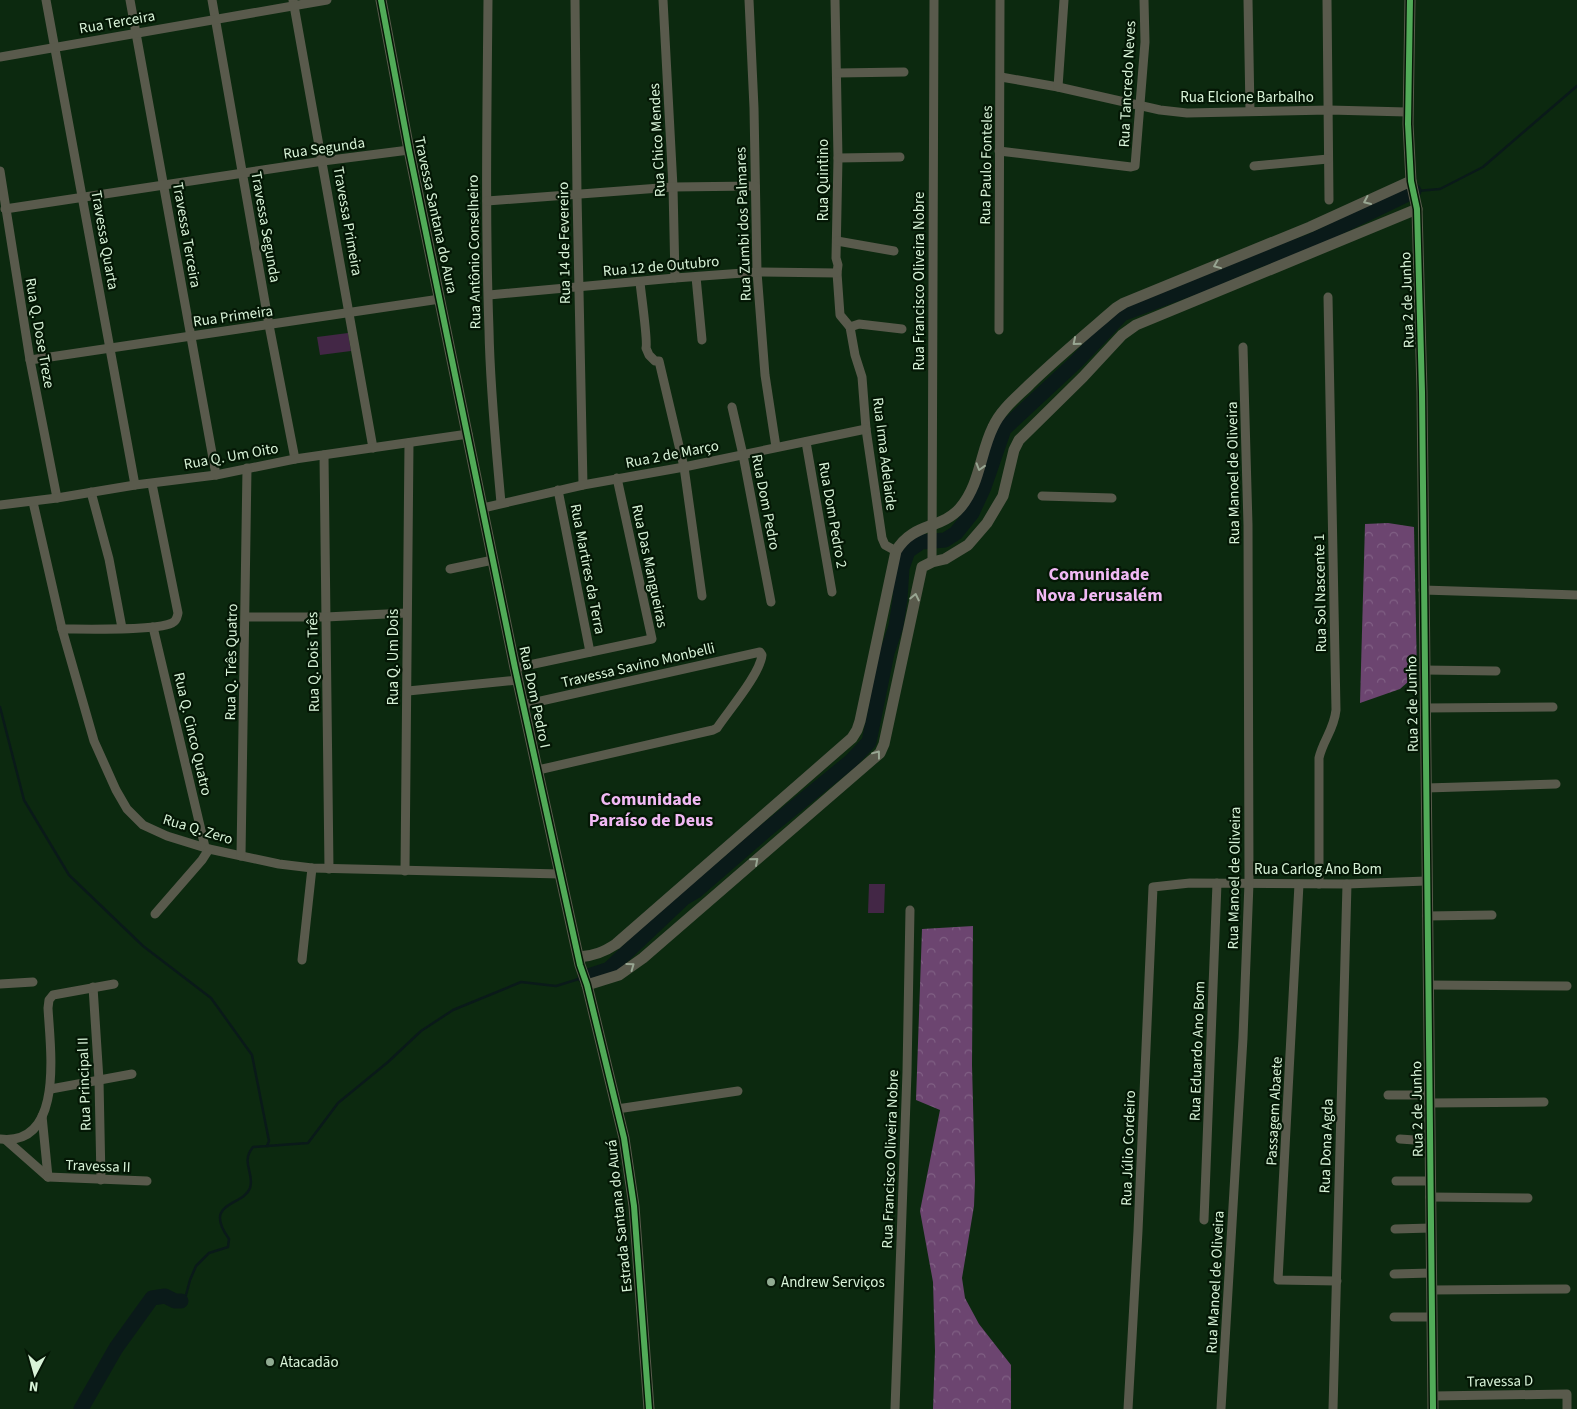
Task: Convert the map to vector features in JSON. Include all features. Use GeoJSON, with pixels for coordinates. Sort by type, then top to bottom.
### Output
{"type":"FeatureCollection","features":[{"type":"Feature","properties":{"kind":"street","name":"Travessa Quarta"},"geometry":{"type":"LineString","coordinates":[[46,0],[134,485]]}},
{"type":"Feature","properties":{"kind":"street","name":"Travessa Terceira"},"geometry":{"type":"LineString","coordinates":[[130,0],[216,475]]}},
{"type":"Feature","properties":{"kind":"street","name":"Travessa Segunda"},"geometry":{"type":"LineString","coordinates":[[212,0],[269,325],[295,459]]}},
{"type":"Feature","properties":{"kind":"street","name":"Rua Terceira"},"geometry":{"type":"LineString","coordinates":[[0,56],[216,19],[294,3],[327,0]]}},
{"type":"Feature","properties":{"kind":"street","name":"Travessa Santana do Aura"},"geometry":{"type":"LineString","coordinates":[[381,0],[409,150],[468,434]]}},
{"type":"Feature","properties":{"kind":"street","name":"Rua Antônio Conselheiro"},"geometry":{"type":"LineString","coordinates":[[488,0],[487,201],[491,391],[501,503]]}},
{"type":"Feature","properties":{"kind":"street","name":"Rua 14 de Fevereiro"},"geometry":{"type":"LineString","coordinates":[[575,0],[576,194],[583,485]]}},
{"type":"Feature","properties":{"kind":"street","name":"Rua Chico Mendes"},"geometry":{"type":"LineString","coordinates":[[663,0],[673,187],[675,278]]}},
{"type":"Feature","properties":{"kind":"street","name":"Rua Zumbi dos Palmares"},"geometry":{"type":"LineString","coordinates":[[749,0],[754,108],[757,272],[765,376],[776,447]]}},
{"type":"Feature","properties":{"kind":"street","name":"Rua Quintino"},"geometry":{"type":"LineString","coordinates":[[835,0],[838,158],[836,241],[838,264],[836,273],[840,315],[850,327],[854,355]]}},
{"type":"Feature","properties":{"kind":"street","name":"Rua Francisco Oliveira Nobre"},"geometry":{"type":"LineString","coordinates":[[932,561],[934,0]]}},
{"type":"Feature","properties":{"kind":"street","name":"Rua Paulo Fonteles"},"geometry":{"type":"LineString","coordinates":[[999,330],[1000,0]]}},
{"type":"Feature","properties":{"kind":"street"},"geometry":{"type":"LineString","coordinates":[[1058,87],[1064,0]]}},
{"type":"Feature","properties":{"kind":"street","name":"Rua Tancredo Neves"},"geometry":{"type":"LineString","coordinates":[[999,151],[1135,166],[1145,42],[1144,0]]}},
{"type":"Feature","properties":{"kind":"street"},"geometry":{"type":"LineString","coordinates":[[1248,0],[1250,111]]}},
{"type":"Feature","properties":{"kind":"street"},"geometry":{"type":"LineString","coordinates":[[1327,0],[1329,200]]}},
{"type":"Feature","properties":{"kind":"street","name":"Rua 2 de Junho"},"geometry":{"type":"LineString","coordinates":[[1410,0],[1407,112],[1411,181],[1417,209],[1422,362],[1433,1409]]}},
{"type":"Feature","properties":{"kind":"street","name":"Travessa Primeira"},"geometry":{"type":"LineString","coordinates":[[294,3],[373,448]]}},
{"type":"Feature","properties":{"kind":"street"},"geometry":{"type":"LineString","coordinates":[[837,73],[904,72]]}},
{"type":"Feature","properties":{"kind":"street","name":"Rua Elcione Barbalho"},"geometry":{"type":"LineString","coordinates":[[1001,77],[1187,114],[1328,110],[1407,112]]}},
{"type":"Feature","properties":{"kind":"street","name":"Rua Segunda"},"geometry":{"type":"LineString","coordinates":[[5,209],[323,161],[409,150]]}},
{"type":"Feature","properties":{"kind":"street"},"geometry":{"type":"LineString","coordinates":[[838,158],[900,157]]}},
{"type":"Feature","properties":{"kind":"street"},"geometry":{"type":"LineString","coordinates":[[1254,166],[1328,159]]}},
{"type":"Feature","properties":{"kind":"street","name":"Rua Q. Dose Treze"},"geometry":{"type":"LineString","coordinates":[[0,171],[30,360],[57,498]]}},
{"type":"Feature","properties":{"kind":"street"},"geometry":{"type":"LineString","coordinates":[[580,961],[605,951],[616,944],[852,738],[860,721],[896,551],[902,540],[917,531],[932,530],[961,507],[976,479],[993,426],[1006,407],[1061,354],[1116,308],[1162,287],[1310,227],[1411,181]]}},
{"type":"Feature","properties":{"kind":"street"},"geometry":{"type":"LineString","coordinates":[[487,201],[673,187],[755,186]]}},
{"type":"Feature","properties":{"kind":"street"},"geometry":{"type":"LineString","coordinates":[[587,985],[619,975],[643,958],[875,759],[884,744],[922,567],[945,559],[968,545],[987,523],[1003,496],[1014,450],[1019,440],[1083,377],[1122,335],[1136,325],[1417,209]]}},
{"type":"Feature","properties":{"kind":"street"},"geometry":{"type":"LineString","coordinates":[[836,241],[894,251]]}},
{"type":"Feature","properties":{"kind":"street","name":"Rua 12 de Outubro"},"geometry":{"type":"LineString","coordinates":[[489,295],[757,272],[836,273]]}},
{"type":"Feature","properties":{"kind":"street"},"geometry":{"type":"LineString","coordinates":[[696,277],[702,340]]}},
{"type":"Feature","properties":{"kind":"street"},"geometry":{"type":"LineString","coordinates":[[640,282],[645,334],[648,342],[646,348],[649,355],[655,361],[659,361],[684,467],[702,596]]}},
{"type":"Feature","properties":{"kind":"street","name":"Rua Sol Nascente 1"},"geometry":{"type":"LineString","coordinates":[[1318,884],[1319,758],[1321,748],[1333,727],[1336,710],[1328,297]]}},
{"type":"Feature","properties":{"kind":"street","name":"Rua Primeira"},"geometry":{"type":"LineString","coordinates":[[30,360],[440,299]]}},
{"type":"Feature","properties":{"kind":"street"},"geometry":{"type":"LineString","coordinates":[[850,327],[858,324],[902,329]]}},
{"type":"Feature","properties":{"kind":"street","name":"Rua Manoel de Oliveira"},"geometry":{"type":"LineString","coordinates":[[1221,1409],[1243,1038],[1249,883],[1248,525],[1243,347]]}},
{"type":"Feature","properties":{"kind":"street","name":"Rua Irma Adelaide"},"geometry":{"type":"LineString","coordinates":[[854,355],[862,377],[866,429],[882,538],[885,545],[896,551]]}},
{"type":"Feature","properties":{"kind":"street","name":"Rua Dom Pedro"},"geometry":{"type":"LineString","coordinates":[[732,407],[743,454],[770,602]]}},
{"type":"Feature","properties":{"kind":"street","name":"Rua 2 de Março"},"geometry":{"type":"LineString","coordinates":[[483,508],[558,490],[684,467],[866,429]]}},
{"type":"Feature","properties":{"kind":"street","name":"Rua Q. Um Oito"},"geometry":{"type":"LineString","coordinates":[[0,505],[33,502],[134,485],[216,475],[295,459],[468,434]]}},
{"type":"Feature","properties":{"kind":"street","name":"Rua Dom Pedro I"},"geometry":{"type":"LineString","coordinates":[[468,434],[516,674],[580,961]]}},
{"type":"Feature","properties":{"kind":"street","name":"Rua Dom Pedro 2"},"geometry":{"type":"LineString","coordinates":[[806,442],[832,592]]}},
{"type":"Feature","properties":{"kind":"street","name":"Rua Q. Um Dois"},"geometry":{"type":"LineString","coordinates":[[405,871],[409,443]]}},
{"type":"Feature","properties":{"kind":"street","name":"Rua Q. Dois Três"},"geometry":{"type":"LineString","coordinates":[[324,455],[329,869]]}},
{"type":"Feature","properties":{"kind":"street","name":"Rua Q. Três Quatro"},"geometry":{"type":"LineString","coordinates":[[241,856],[247,468]]}},
{"type":"Feature","properties":{"kind":"street","name":"Rua Das Mangueiras"},"geometry":{"type":"LineString","coordinates":[[408,691],[516,674],[590,652],[652,639],[617,478]]}},
{"type":"Feature","properties":{"kind":"street"},"geometry":{"type":"LineString","coordinates":[[62,629],[153,627],[172,624],[176,620],[178,613],[152,484]]}},
{"type":"Feature","properties":{"kind":"street","name":"Rua Martires da Terra"},"geometry":{"type":"LineString","coordinates":[[558,490],[590,652]]}},
{"type":"Feature","properties":{"kind":"street"},"geometry":{"type":"LineString","coordinates":[[91,492],[109,560],[122,628]]}},
{"type":"Feature","properties":{"kind":"street"},"geometry":{"type":"LineString","coordinates":[[1042,496],[1112,498]]}},
{"type":"Feature","properties":{"kind":"street","name":"Rua Q. Zero"},"geometry":{"type":"LineString","coordinates":[[33,502],[62,629],[94,741],[116,790],[127,809],[143,825],[167,836],[207,848],[279,864],[312,868],[561,874]]}},
{"type":"Feature","properties":{"kind":"street"},"geometry":{"type":"LineString","coordinates":[[450,569],[494,560]]}},
{"type":"Feature","properties":{"kind":"street"},"geometry":{"type":"LineString","coordinates":[[1423,590],[1577,595]]}},
{"type":"Feature","properties":{"kind":"street"},"geometry":{"type":"LineString","coordinates":[[246,617],[326,617],[406,613]]}},
{"type":"Feature","properties":{"kind":"street","name":"Rua Q. Cinco Quatro"},"geometry":{"type":"LineString","coordinates":[[153,627],[207,848]]}},
{"type":"Feature","properties":{"kind":"street","name":"Travessa Savino Monbelli"},"geometry":{"type":"LineString","coordinates":[[523,705],[760,652],[762,655],[753,676],[714,730],[538,770]]}},
{"type":"Feature","properties":{"kind":"street"},"geometry":{"type":"LineString","coordinates":[[1424,670],[1496,671]]}},
{"type":"Feature","properties":{"kind":"street"},"geometry":{"type":"LineString","coordinates":[[1425,708],[1553,706]]}},
{"type":"Feature","properties":{"kind":"street"},"geometry":{"type":"LineString","coordinates":[[1426,788],[1556,784]]}},
{"type":"Feature","properties":{"kind":"street"},"geometry":{"type":"LineString","coordinates":[[155,914],[202,860],[207,848]]}},
{"type":"Feature","properties":{"kind":"street"},"geometry":{"type":"LineString","coordinates":[[302,960],[312,868]]}},
{"type":"Feature","properties":{"kind":"street","name":"Rua Carlog Ano Bom"},"geometry":{"type":"LineString","coordinates":[[1152,889],[1155,886],[1217,883],[1347,884],[1426,882]]}},
{"type":"Feature","properties":{"kind":"street","name":"Rua Eduardo Ano Bom"},"geometry":{"type":"LineString","coordinates":[[1204,1220],[1217,883]]}},
{"type":"Feature","properties":{"kind":"street","name":"Passagem Abaete"},"geometry":{"type":"LineString","coordinates":[[1299,884],[1278,1280],[1337,1281]]}},
{"type":"Feature","properties":{"kind":"street","name":"Rua Dona Agda"},"geometry":{"type":"LineString","coordinates":[[1333,1409],[1347,884]]}},
{"type":"Feature","properties":{"kind":"street","name":"Rua Júlio Cordeiro"},"geometry":{"type":"LineString","coordinates":[[1128,1409],[1139,1221],[1152,889]]}},
{"type":"Feature","properties":{"kind":"street","name":"Rua Francisco Oliveira Nobre"},"geometry":{"type":"LineString","coordinates":[[895,1409],[907,1072],[910,910]]}},
{"type":"Feature","properties":{"kind":"street"},"geometry":{"type":"LineString","coordinates":[[1427,916],[1492,915]]}},
{"type":"Feature","properties":{"kind":"street","name":"Estrada Santana do Aurá"},"geometry":{"type":"LineString","coordinates":[[580,961],[624,1138],[634,1206],[649,1409]]}},
{"type":"Feature","properties":{"kind":"street"},"geometry":{"type":"LineString","coordinates":[[0,984],[33,982]]}},
{"type":"Feature","properties":{"kind":"street"},"geometry":{"type":"LineString","coordinates":[[3,1139],[23,1138],[33,1129],[46,1110],[51,1088],[49,1000],[53,995],[114,984]]}},
{"type":"Feature","properties":{"kind":"street"},"geometry":{"type":"LineString","coordinates":[[1428,985],[1567,986]]}},
{"type":"Feature","properties":{"kind":"street","name":"Rua Principal II"},"geometry":{"type":"LineString","coordinates":[[93,987],[99,1080],[101,1180]]}},
{"type":"Feature","properties":{"kind":"street"},"geometry":{"type":"LineString","coordinates":[[51,1088],[132,1074]]}},
{"type":"Feature","properties":{"kind":"street"},"geometry":{"type":"LineString","coordinates":[[617,1109],[738,1091]]}},
{"type":"Feature","properties":{"kind":"street"},"geometry":{"type":"LineString","coordinates":[[1388,1095],[1429,1099],[1544,1102]]}},
{"type":"Feature","properties":{"kind":"street"},"geometry":{"type":"LineString","coordinates":[[42,1116],[48,1178]]}},
{"type":"Feature","properties":{"kind":"street"},"geometry":{"type":"LineString","coordinates":[[3,1139],[48,1178]]}},
{"type":"Feature","properties":{"kind":"street"},"geometry":{"type":"LineString","coordinates":[[1400,1139],[1430,1141]]}},
{"type":"Feature","properties":{"kind":"street","name":"Travessa II"},"geometry":{"type":"LineString","coordinates":[[48,1178],[147,1181]]}},
{"type":"Feature","properties":{"kind":"street"},"geometry":{"type":"LineString","coordinates":[[1396,1181],[1430,1181]]}},
{"type":"Feature","properties":{"kind":"street"},"geometry":{"type":"LineString","coordinates":[[1430,1197],[1528,1198]]}},
{"type":"Feature","properties":{"kind":"street"},"geometry":{"type":"LineString","coordinates":[[1395,1228],[1431,1228]]}},
{"type":"Feature","properties":{"kind":"street"},"geometry":{"type":"LineString","coordinates":[[1394,1274],[1431,1273]]}},
{"type":"Feature","properties":{"kind":"street"},"geometry":{"type":"LineString","coordinates":[[1432,1290],[1566,1289]]}},
{"type":"Feature","properties":{"kind":"street"},"geometry":{"type":"LineString","coordinates":[[1394,1317],[1431,1317]]}},
{"type":"Feature","properties":{"kind":"street","name":"Travessa D"},"geometry":{"type":"LineString","coordinates":[[1433,1396],[1567,1394],[1567,1409]]}},
{"type":"Feature","properties":{"kind":"green space"},"geometry":{"type":"Polygon","coordinates":[[[1388,523],[1414,527],[1417,674],[1400,689],[1360,703],[1365,524],[1388,523]]]}},
{"type":"Feature","properties":{"kind":"green space"},"geometry":{"type":"Polygon","coordinates":[[[973,926],[972,1065],[975,1181],[974,1206],[962,1278],[965,1298],[979,1324],[1011,1365],[1011,1409],[933,1409],[935,1351],[933,1282],[920,1211],[940,1110],[916,1100],[922,929],[973,926]]]}},
{"type":"Feature","properties":{"kind":"shaded area"},"geometry":{"type":"Polygon","coordinates":[[[348,333],[351,351],[320,355],[317,337],[348,333]]]}},
{"type":"Feature","properties":{"kind":"shaded area"},"geometry":{"type":"Polygon","coordinates":[[[869,884],[885,884],[884,913],[868,913],[869,884]]]}},
{"type":"Feature","properties":{"kind":"waterway"},"geometry":{"type":"LineString","coordinates":[[1417,191],[1440,189],[1483,167],[1577,86]]}},
{"type":"Feature","properties":{"kind":"waterway"},"geometry":{"type":"LineString","coordinates":[[585,977],[609,969],[684,898],[696,891],[764,832],[851,761],[869,742],[887,653],[896,626],[902,568],[908,551],[921,542],[945,540],[956,533],[972,513],[984,487],[1004,429],[1076,362],[1122,314],[1311,241],[1414,191]]}},
{"type":"Feature","properties":{"kind":"waterway"},"geometry":{"type":"LineString","coordinates":[[0,707],[24,800],[69,875],[143,946],[211,998],[252,1055],[269,1141],[267,1146],[253,1147],[249,1153],[248,1163],[251,1183],[246,1194],[222,1211],[220,1218],[222,1227],[229,1239],[228,1247],[209,1253],[196,1266],[186,1295],[181,1301]]}},
{"type":"Feature","properties":{"kind":"waterway"},"geometry":{"type":"LineString","coordinates":[[267,1146],[308,1143],[338,1103],[388,1062],[421,1031],[453,1010],[521,982],[556,986],[582,978]]}},
{"type":"Feature","properties":{"kind":"waterway"},"geometry":{"type":"LineString","coordinates":[[81,1409],[116,1348],[152,1298],[165,1296],[175,1301],[181,1301]]}},
{"type":"Feature","properties":{"kind":"cycle path"},"geometry":{"type":"LineString","coordinates":[[381,0],[409,150],[515,668],[580,965],[587,985],[624,1138],[634,1206],[649,1409]]}},
{"type":"Feature","properties":{"kind":"cycle path"},"geometry":{"type":"LineString","coordinates":[[1410,0],[1408,124],[1411,181],[1417,209],[1422,392],[1433,1409]]}},
{"type":"Feature","properties":{"kind":"place","name":"Andrew Serviços"},"geometry":{"type":"Point","coordinates":[771,1282]}},
{"type":"Feature","properties":{"kind":"place","name":"Atacadão"},"geometry":{"type":"Point","coordinates":[270,1362]}},
{"type":"Feature","properties":{"kind":"district","name":"Comunidade Nova Jerusalém"},"geometry":{"type":"Point","coordinates":[1099,584]}},
{"type":"Feature","properties":{"kind":"district","name":"Comunidade Paraíso de Deus"},"geometry":{"type":"Point","coordinates":[651,810]}}]}
